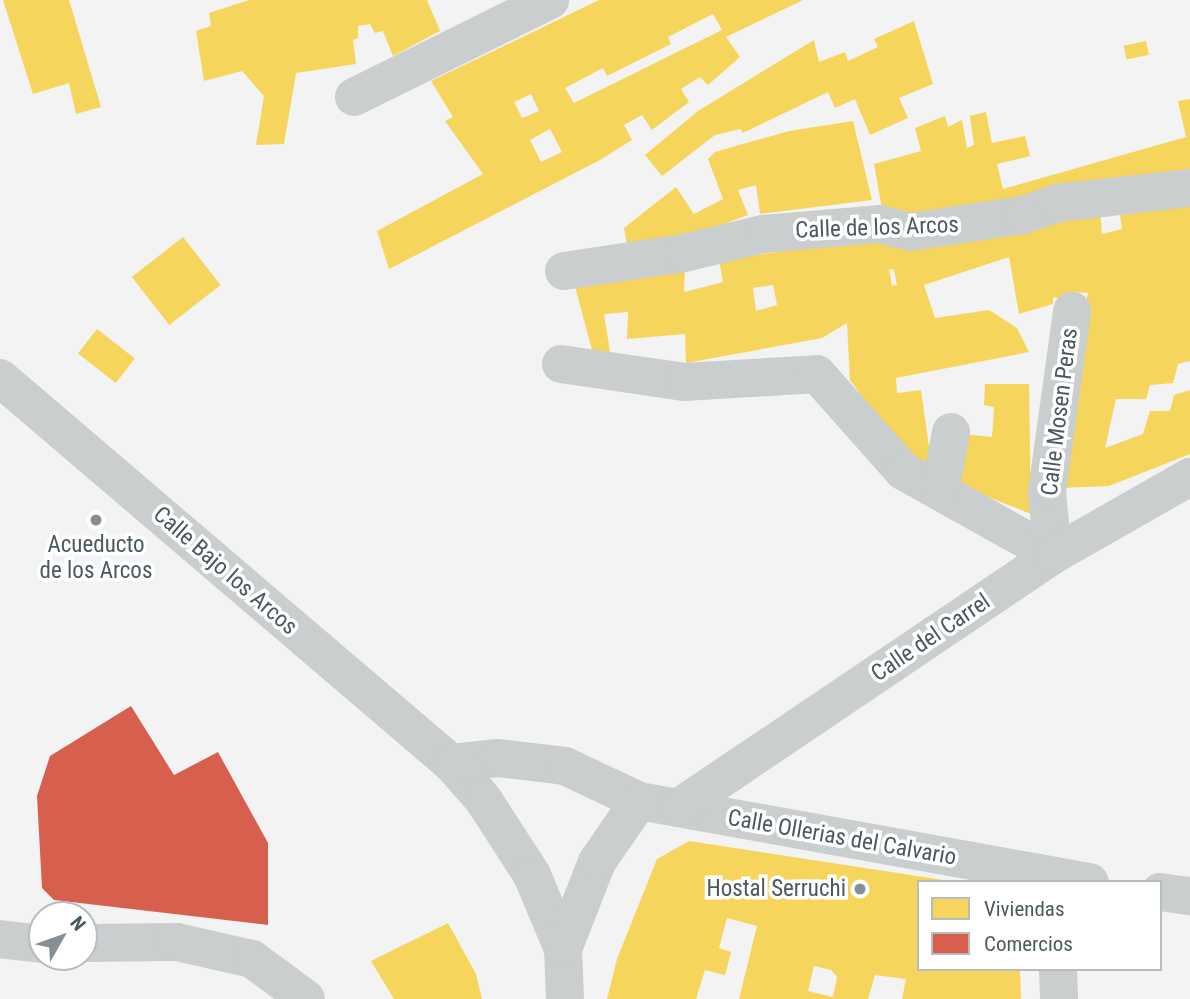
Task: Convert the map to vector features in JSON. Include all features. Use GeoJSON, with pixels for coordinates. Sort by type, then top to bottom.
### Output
{"type":"FeatureCollection","features":[{"type":"Feature","properties":{"kind":"street"},"geometry":{"type":"LineString","coordinates":[[354,97],[550,0]]}},
{"type":"Feature","properties":{"kind":"street","name":"Calle de los Arcos"},"geometry":{"type":"LineString","coordinates":[[564,271],[684,253],[763,234],[879,224],[910,232],[1023,215],[1058,203],[1190,188]]}},
{"type":"Feature","properties":{"kind":"street","name":"Calle Mosen Peras"},"geometry":{"type":"LineString","coordinates":[[1053,555],[1047,492],[1072,311]]}},
{"type":"Feature","properties":{"kind":"street"},"geometry":{"type":"LineString","coordinates":[[576,367],[684,382],[817,374],[903,471],[1053,555]]}},
{"type":"Feature","properties":{"kind":"street","name":"Calle Bajo los Arcos"},"geometry":{"type":"LineString","coordinates":[[0,378],[450,763],[482,799],[532,875],[563,949]]}},
{"type":"Feature","properties":{"kind":"street"},"geometry":{"type":"LineString","coordinates":[[940,491],[951,432]]}},
{"type":"Feature","properties":{"kind":"street","name":"Calle del Carrel"},"geometry":{"type":"LineString","coordinates":[[678,808],[1053,555],[1190,477]]}},
{"type":"Feature","properties":{"kind":"street","name":"Calle Ollerias del Calvario"},"geometry":{"type":"LineString","coordinates":[[450,763],[498,758],[565,766],[639,800],[1066,880]]}},
{"type":"Feature","properties":{"kind":"street"},"geometry":{"type":"LineString","coordinates":[[565,999],[563,949],[597,862],[639,800]]}},
{"type":"Feature","properties":{"kind":"street"},"geometry":{"type":"LineString","coordinates":[[1162,891],[1190,896]]}},
{"type":"Feature","properties":{"kind":"street"},"geometry":{"type":"LineString","coordinates":[[0,939],[28,942]]}},
{"type":"Feature","properties":{"kind":"street"},"geometry":{"type":"LineString","coordinates":[[98,943],[177,942],[252,959],[306,999]]}},
{"type":"Feature","properties":{"kind":"street"},"geometry":{"type":"LineString","coordinates":[[1058,971],[1059,999]]}},
{"type":"Feature","properties":{"kind":"building: Viviendas"},"geometry":{"type":"Polygon","coordinates":[[[3,0],[69,0],[101,107],[76,114],[69,83],[33,94],[3,0]]]}},
{"type":"Feature","properties":{"kind":"building: Viviendas"},"geometry":{"type":"Polygon","coordinates":[[[249,0],[427,0],[440,31],[393,56],[383,31],[375,33],[370,24],[358,26],[358,38],[353,40],[356,64],[296,73],[284,144],[256,145],[264,96],[242,71],[204,81],[196,31],[211,26],[209,13],[249,0]]]}},
{"type":"Feature","properties":{"kind":"building: Viviendas"},"geometry":{"type":"Polygon","coordinates":[[[599,0],[803,0],[726,37],[740,57],[708,85],[700,77],[681,89],[689,102],[652,130],[642,115],[624,125],[632,140],[600,160],[389,269],[377,231],[483,174],[445,121],[453,117],[431,81],[599,0]],[[713,14],[668,37],[671,44],[607,76],[603,68],[565,88],[574,103],[722,30],[713,14]],[[531,94],[514,102],[522,118],[539,111],[531,94]],[[550,129],[530,140],[541,162],[562,152],[550,129]]]}},
{"type":"Feature","properties":{"kind":"building: Viviendas"},"geometry":{"type":"Polygon","coordinates":[[[914,21],[933,84],[899,98],[908,118],[870,135],[855,99],[835,108],[828,92],[743,133],[740,129],[715,135],[662,176],[645,155],[698,111],[814,40],[819,62],[845,52],[848,61],[878,47],[874,39],[914,21]]]}},
{"type":"Feature","properties":{"kind":"building: Viviendas"},"geometry":{"type":"Polygon","coordinates":[[[1146,41],[1149,55],[1126,59],[1124,46],[1146,41]]]}},
{"type":"Feature","properties":{"kind":"building: Viviendas"},"geometry":{"type":"Polygon","coordinates":[[[1190,99],[1190,176],[884,220],[874,164],[921,151],[915,128],[945,116],[948,127],[962,120],[967,148],[974,145],[970,116],[986,112],[992,143],[1025,136],[1030,156],[997,164],[1003,189],[1186,137],[1178,101],[1190,99]]]}},
{"type":"Feature","properties":{"kind":"building: Viviendas"},"geometry":{"type":"Polygon","coordinates":[[[853,121],[872,200],[760,214],[756,185],[738,190],[748,215],[705,231],[627,245],[624,228],[676,187],[694,214],[723,199],[708,159],[715,152],[789,131],[853,121]]]}},
{"type":"Feature","properties":{"kind":"building: Viviendas"},"geometry":{"type":"Polygon","coordinates":[[[1190,205],[1190,361],[1178,364],[1173,383],[1150,385],[1146,399],[1116,399],[1105,448],[1143,434],[1150,411],[1170,411],[1174,395],[1190,390],[1190,454],[1109,486],[1060,488],[1071,380],[1088,293],[1076,292],[1074,302],[1053,297],[1053,304],[1019,314],[1009,257],[924,285],[935,318],[989,310],[1017,328],[1029,352],[896,378],[897,393],[921,390],[933,475],[902,451],[850,380],[847,323],[822,338],[686,363],[685,334],[627,339],[628,312],[604,314],[611,358],[592,350],[574,283],[685,267],[684,292],[723,282],[719,260],[1100,207],[1102,234],[1122,229],[1120,215],[1190,205]],[[889,269],[892,286],[897,285],[894,270],[889,269]],[[773,285],[753,288],[756,311],[777,305],[773,285]]]}},
{"type":"Feature","properties":{"kind":"building: Viviendas"},"geometry":{"type":"Polygon","coordinates":[[[183,237],[221,285],[169,325],[132,277],[183,237]]]}},
{"type":"Feature","properties":{"kind":"building: Viviendas"},"geometry":{"type":"Polygon","coordinates":[[[97,329],[135,359],[116,383],[78,353],[97,329]]]}},
{"type":"Feature","properties":{"kind":"building: Viviendas"},"geometry":{"type":"Polygon","coordinates":[[[985,384],[1029,384],[1031,514],[950,482],[964,434],[992,437],[994,407],[984,405],[985,384]]]}},
{"type":"Feature","properties":{"kind":"building: Viviendas"},"geometry":{"type":"Polygon","coordinates":[[[689,841],[943,880],[917,880],[917,971],[1020,971],[1021,999],[902,999],[906,979],[875,975],[868,999],[739,999],[757,926],[727,918],[719,948],[731,952],[725,975],[705,970],[696,999],[607,999],[617,959],[657,859],[689,841]],[[814,966],[808,991],[833,997],[837,977],[831,970],[814,966]]]}},
{"type":"Feature","properties":{"kind":"building: Viviendas"},"geometry":{"type":"Polygon","coordinates":[[[448,923],[476,974],[482,999],[394,999],[371,961],[448,923]]]}},
{"type":"Feature","properties":{"kind":"building: Comercios"},"geometry":{"type":"Polygon","coordinates":[[[131,706],[174,775],[218,752],[268,843],[268,925],[98,905],[98,901],[54,900],[42,888],[37,796],[50,756],[131,706]]]}},
{"type":"Feature","properties":{"kind":"place","name":"Acueducto de los Arcos"},"geometry":{"type":"Point","coordinates":[96,520]}},
{"type":"Feature","properties":{"kind":"place","name":"Hostal Serruchi"},"geometry":{"type":"Point","coordinates":[860,889]}}]}
